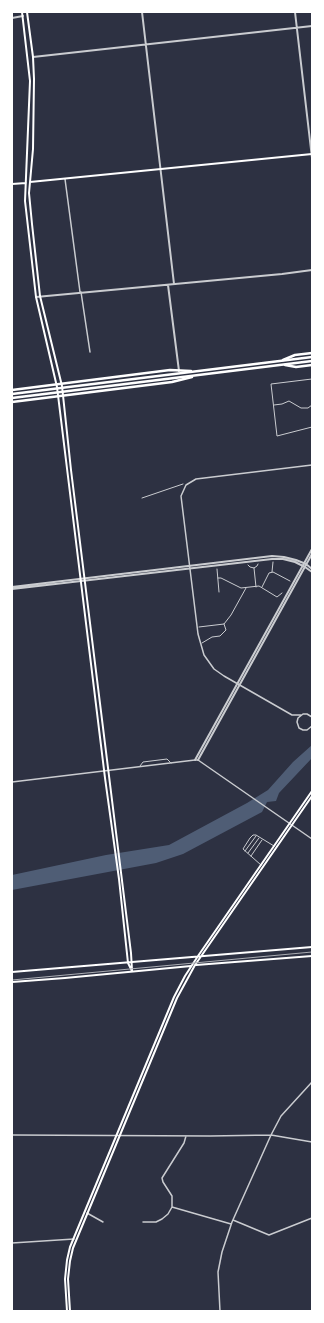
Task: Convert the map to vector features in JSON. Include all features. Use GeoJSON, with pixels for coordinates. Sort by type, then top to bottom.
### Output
{"type":"FeatureCollection","features":[{"type":"Feature","properties":{"kind":"main road"},"geometry":{"type":"LineString","coordinates":[[22,12],[30,81],[26,211],[36,297],[57,384],[104,771],[121,879],[132,972]]}},
{"type":"Feature","properties":{"kind":"main road"},"geometry":{"type":"LineString","coordinates":[[27,12],[33,57],[34,106],[29,193],[32,224],[40,296],[63,396],[109,770],[116,846]]}},
{"type":"Feature","properties":{"kind":"main road"},"geometry":{"type":"LineString","coordinates":[[30,182],[312,154]]}},
{"type":"Feature","properties":{"kind":"main road"},"geometry":{"type":"LineString","coordinates":[[12,184],[26,183]]}},
{"type":"Feature","properties":{"kind":"main road"},"geometry":{"type":"LineString","coordinates":[[282,361],[295,355],[312,353]]}},
{"type":"Feature","properties":{"kind":"main road"},"geometry":{"type":"LineString","coordinates":[[12,394],[312,357]]}},
{"type":"Feature","properties":{"kind":"main road"},"geometry":{"type":"LineString","coordinates":[[12,398],[312,361]]}},
{"type":"Feature","properties":{"kind":"main road"},"geometry":{"type":"LineString","coordinates":[[282,365],[296,367],[312,365]]}},
{"type":"Feature","properties":{"kind":"main road"},"geometry":{"type":"LineString","coordinates":[[12,390],[170,370],[198,371]]}},
{"type":"Feature","properties":{"kind":"main road"},"geometry":{"type":"LineString","coordinates":[[12,402],[172,382],[198,375]]}},
{"type":"Feature","properties":{"kind":"main road"},"geometry":{"type":"LineString","coordinates":[[70,1311],[68,1273],[71,1254],[117,1135],[174,997],[198,956],[274,846],[291,825],[312,791]]}},
{"type":"Feature","properties":{"kind":"main road"},"geometry":{"type":"LineString","coordinates":[[67,1311],[65,1276],[67,1257],[73,1239],[172,1008],[184,984],[202,955],[312,796]]}},
{"type":"Feature","properties":{"kind":"main road"},"geometry":{"type":"LineString","coordinates":[[121,879],[128,963],[132,972]]}},
{"type":"Feature","properties":{"kind":"main road"},"geometry":{"type":"LineString","coordinates":[[12,972],[312,947]]}},
{"type":"Feature","properties":{"kind":"main road"},"geometry":{"type":"LineString","coordinates":[[12,982],[312,956]]}},
{"type":"Feature","properties":{"kind":"street"},"geometry":{"type":"LineString","coordinates":[[142,12],[174,284]]}},
{"type":"Feature","properties":{"kind":"street"},"geometry":{"type":"LineString","coordinates":[[294,12],[312,158]]}},
{"type":"Feature","properties":{"kind":"street"},"geometry":{"type":"LineString","coordinates":[[12,18],[23,16]]}},
{"type":"Feature","properties":{"kind":"street"},"geometry":{"type":"LineString","coordinates":[[28,58],[312,26]]}},
{"type":"Feature","properties":{"kind":"street"},"geometry":{"type":"LineString","coordinates":[[65,179],[90,352]]}},
{"type":"Feature","properties":{"kind":"street"},"geometry":{"type":"LineString","coordinates":[[26,183],[30,182]]}},
{"type":"Feature","properties":{"kind":"street"},"geometry":{"type":"LineString","coordinates":[[36,297],[312,270]]}},
{"type":"Feature","properties":{"kind":"street"},"geometry":{"type":"LineString","coordinates":[[168,285],[179,371]]}},
{"type":"Feature","properties":{"kind":"street"},"geometry":{"type":"LineString","coordinates":[[312,378],[271,384],[277,436],[312,427]]}},
{"type":"Feature","properties":{"kind":"street"},"geometry":{"type":"LineString","coordinates":[[273,405],[282,404],[289,401],[301,408],[308,408],[312,405]]}},
{"type":"Feature","properties":{"kind":"street"},"geometry":{"type":"LineString","coordinates":[[312,465],[196,479],[186,485],[182,492],[181,501],[198,634],[206,659],[214,669],[224,676],[292,715],[300,728],[303,730],[307,730],[312,726]]}},
{"type":"Feature","properties":{"kind":"street"},"geometry":{"type":"LineString","coordinates":[[142,498],[183,484]]}},
{"type":"Feature","properties":{"kind":"street"},"geometry":{"type":"LineString","coordinates":[[196,760],[312,549]]}},
{"type":"Feature","properties":{"kind":"street"},"geometry":{"type":"LineString","coordinates":[[304,565],[312,554]]}},
{"type":"Feature","properties":{"kind":"street"},"geometry":{"type":"LineString","coordinates":[[12,588],[189,567],[276,559],[287,560],[312,569]]}},
{"type":"Feature","properties":{"kind":"street"},"geometry":{"type":"LineString","coordinates":[[261,588],[269,573],[272,572],[273,562]]}},
{"type":"Feature","properties":{"kind":"street"},"geometry":{"type":"LineString","coordinates":[[254,568],[258,564]]}},
{"type":"Feature","properties":{"kind":"street"},"geometry":{"type":"LineString","coordinates":[[248,565],[254,568]]}},
{"type":"Feature","properties":{"kind":"street"},"geometry":{"type":"LineString","coordinates":[[304,565],[312,572]]}},
{"type":"Feature","properties":{"kind":"street"},"geometry":{"type":"LineString","coordinates":[[254,568],[256,587]]}},
{"type":"Feature","properties":{"kind":"street"},"geometry":{"type":"LineString","coordinates":[[217,569],[219,592]]}},
{"type":"Feature","properties":{"kind":"street"},"geometry":{"type":"LineString","coordinates":[[272,572],[290,581]]}},
{"type":"Feature","properties":{"kind":"street"},"geometry":{"type":"LineString","coordinates":[[218,578],[221,578],[240,588],[259,586],[277,596],[282,593]]}},
{"type":"Feature","properties":{"kind":"street"},"geometry":{"type":"LineString","coordinates":[[199,627],[224,624],[231,615],[246,588]]}},
{"type":"Feature","properties":{"kind":"street"},"geometry":{"type":"LineString","coordinates":[[202,643],[212,637],[220,636],[226,630],[224,624]]}},
{"type":"Feature","properties":{"kind":"street"},"geometry":{"type":"LineString","coordinates":[[292,715],[307,714],[312,718]]}},
{"type":"Feature","properties":{"kind":"street"},"geometry":{"type":"LineString","coordinates":[[297,722],[301,715]]}},
{"type":"Feature","properties":{"kind":"street"},"geometry":{"type":"LineString","coordinates":[[140,767],[143,762],[167,759],[172,763]]}},
{"type":"Feature","properties":{"kind":"street"},"geometry":{"type":"LineString","coordinates":[[12,782],[196,760],[312,839]]}},
{"type":"Feature","properties":{"kind":"street"},"geometry":{"type":"LineString","coordinates":[[256,835],[253,835],[250,838],[243,849],[261,865]]}},
{"type":"Feature","properties":{"kind":"street"},"geometry":{"type":"LineString","coordinates":[[256,835],[274,846]]}},
{"type":"Feature","properties":{"kind":"street"},"geometry":{"type":"LineString","coordinates":[[245,851],[256,835]]}},
{"type":"Feature","properties":{"kind":"street"},"geometry":{"type":"LineString","coordinates":[[248,854],[259,837]]}},
{"type":"Feature","properties":{"kind":"street"},"geometry":{"type":"LineString","coordinates":[[251,856],[262,839]]}},
{"type":"Feature","properties":{"kind":"street"},"geometry":{"type":"LineString","coordinates":[[220,1311],[218,1272],[222,1252],[231,1224],[281,1116],[312,1082]]}},
{"type":"Feature","properties":{"kind":"street"},"geometry":{"type":"LineString","coordinates":[[12,1135],[271,1135],[312,1142]]}},
{"type":"Feature","properties":{"kind":"street"},"geometry":{"type":"LineString","coordinates":[[143,1222],[156,1222],[162,1219],[168,1214],[172,1207],[172,1196],[162,1182],[162,1178],[184,1143],[186,1136]]}},
{"type":"Feature","properties":{"kind":"street"},"geometry":{"type":"LineString","coordinates":[[172,1207],[231,1224]]}},
{"type":"Feature","properties":{"kind":"street"},"geometry":{"type":"LineString","coordinates":[[87,1213],[103,1222]]}},
{"type":"Feature","properties":{"kind":"street"},"geometry":{"type":"LineString","coordinates":[[233,1220],[268,1235],[312,1218]]}},
{"type":"Feature","properties":{"kind":"street"},"geometry":{"type":"LineString","coordinates":[[12,1243],[76,1239]]}},
{"type":"Feature","properties":{"kind":"water"},"geometry":{"type":"Polygon","coordinates":[[[312,745],[312,758],[279,793],[276,801],[267,802],[262,812],[183,854],[156,863],[12,890],[12,875],[106,855],[169,845],[268,790],[293,762],[312,745]]]}},
{"type":"Feature","properties":{"kind":"railway"},"geometry":{"type":"LineString","coordinates":[[12,980],[312,952]]}}]}
